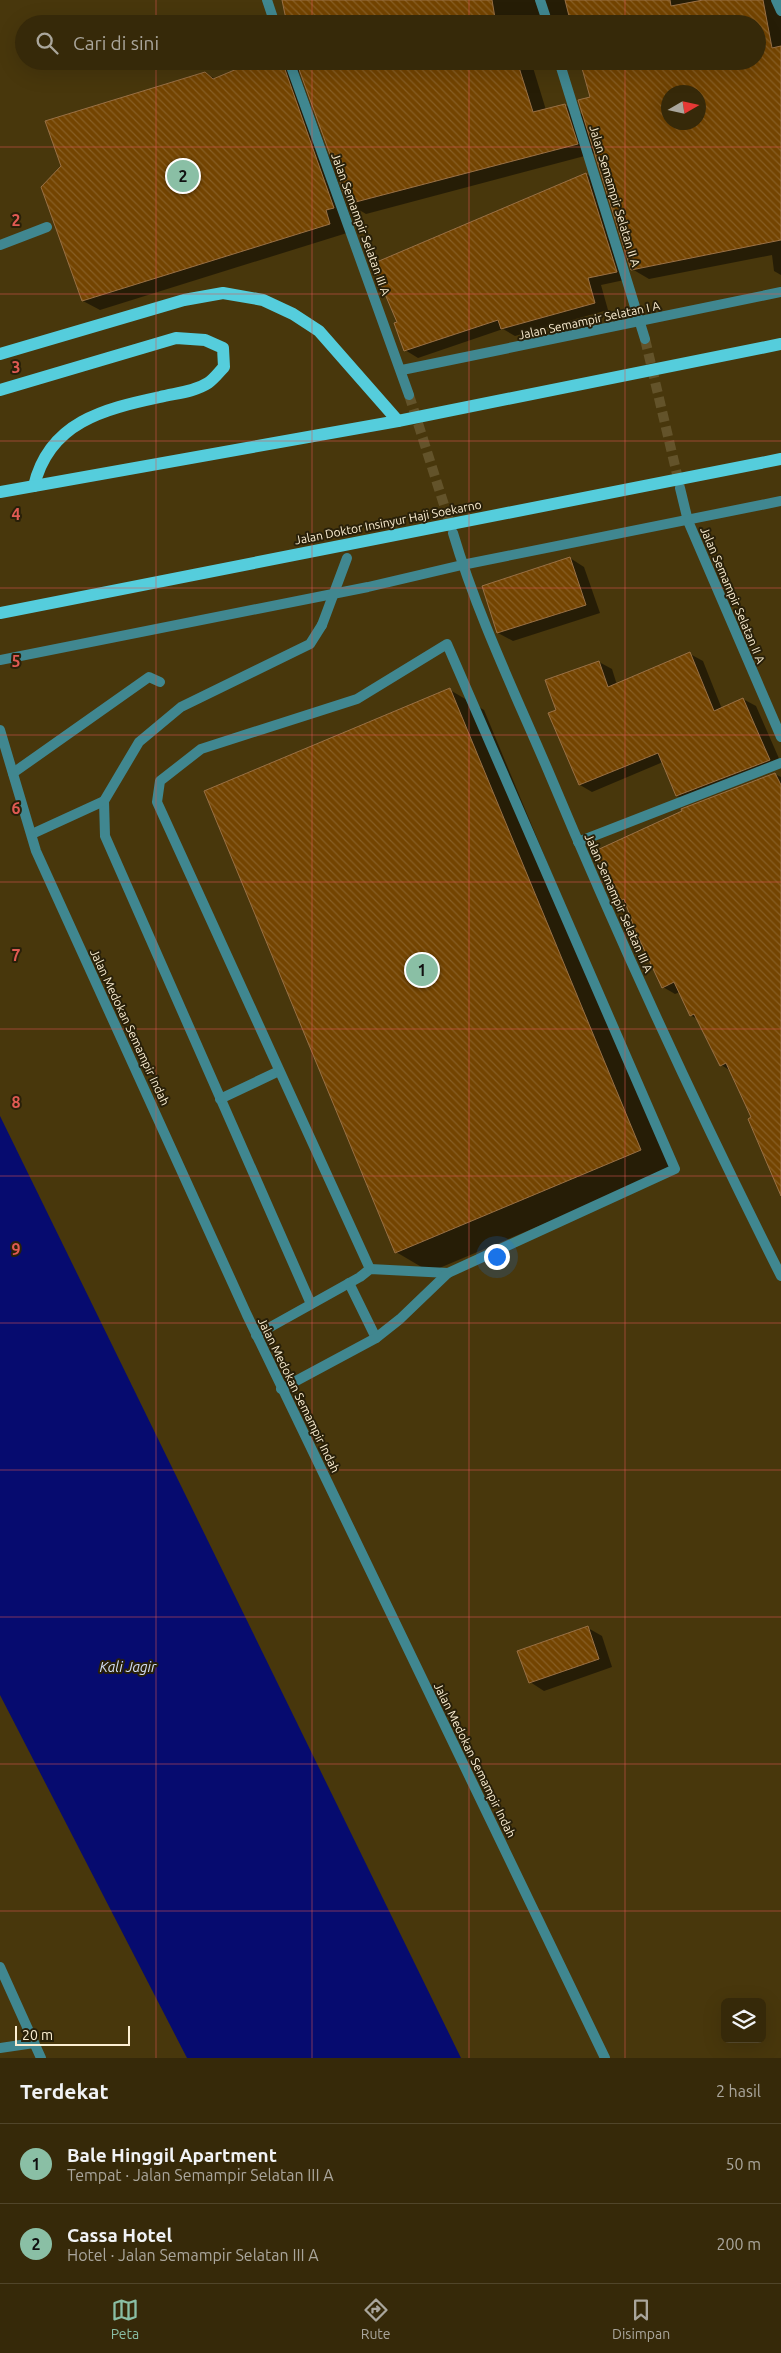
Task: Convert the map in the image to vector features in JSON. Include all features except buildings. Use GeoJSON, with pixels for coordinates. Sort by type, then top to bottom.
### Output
{"type":"FeatureCollection","features":[{"type":"Feature","properties":{"kind":"main road"},"geometry":{"type":"LineString","coordinates":[[0,354],[184,300],[223,293],[263,300],[293,314],[319,331],[398,421]]}},
{"type":"Feature","properties":{"kind":"main road"},"geometry":{"type":"LineString","coordinates":[[0,390],[176,338],[205,340],[223,348],[224,367],[209,383],[193,390],[101,413],[72,426],[55,443],[38,468],[29,486]]}},
{"type":"Feature","properties":{"kind":"main road"},"geometry":{"type":"LineString","coordinates":[[0,492],[398,421],[781,344]]}},
{"type":"Feature","properties":{"kind":"main road","name":"Jalan Doktor Insinyur Haji Soekarno"},"geometry":{"type":"LineString","coordinates":[[0,613],[781,459]]}},
{"type":"Feature","properties":{"kind":"street"},"geometry":{"type":"LineString","coordinates":[[267,0],[272,15]]}},
{"type":"Feature","properties":{"kind":"street"},"geometry":{"type":"LineString","coordinates":[[540,0],[545,15]]}},
{"type":"Feature","properties":{"kind":"street"},"geometry":{"type":"LineString","coordinates":[[776,0],[781,11]]}},
{"type":"Feature","properties":{"kind":"street","name":"Jalan Semampir Selatan III A"},"geometry":{"type":"LineString","coordinates":[[292,70],[402,370],[409,395]]}},
{"type":"Feature","properties":{"kind":"street","name":"Jalan Semampir Selatan II A"},"geometry":{"type":"LineString","coordinates":[[562,70],[645,339]]}},
{"type":"Feature","properties":{"kind":"street"},"geometry":{"type":"LineString","coordinates":[[0,245],[47,227]]}},
{"type":"Feature","properties":{"kind":"street","name":"Jalan Semampir Selatan I A"},"geometry":{"type":"LineString","coordinates":[[402,370],[781,292]]}},
{"type":"Feature","properties":{"kind":"street","name":"Jalan Semampir Selatan II A"},"geometry":{"type":"LineString","coordinates":[[680,488],[688,520],[781,738]]}},
{"type":"Feature","properties":{"kind":"street"},"geometry":{"type":"LineString","coordinates":[[0,660],[368,587],[462,565],[781,501]]}},
{"type":"Feature","properties":{"kind":"street","name":"Jalan Semampir Selatan III A"},"geometry":{"type":"LineString","coordinates":[[452,533],[462,565],[578,842],[714,1142],[781,1276]]}},
{"type":"Feature","properties":{"kind":"street"},"geometry":{"type":"LineString","coordinates":[[311,1304],[104,836],[104,801],[139,742],[181,707],[310,644],[322,625],[353,543]]}},
{"type":"Feature","properties":{"kind":"street"},"geometry":{"type":"LineString","coordinates":[[282,1389],[376,1338],[400,1319],[448,1273],[675,1169],[447,644],[357,699],[201,749],[160,781],[157,802],[370,1269]]}},
{"type":"Feature","properties":{"kind":"street"},"geometry":{"type":"LineString","coordinates":[[13,773],[149,677],[160,682]]}},
{"type":"Feature","properties":{"kind":"street","name":"Jalan Medokan Semampir Indah"},"geometry":{"type":"LineString","coordinates":[[0,730],[36,852],[256,1335],[605,2058]]}},
{"type":"Feature","properties":{"kind":"street"},"geometry":{"type":"LineString","coordinates":[[578,842],[781,763]]}},
{"type":"Feature","properties":{"kind":"street"},"geometry":{"type":"LineString","coordinates":[[32,834],[104,801]]}},
{"type":"Feature","properties":{"kind":"street"},"geometry":{"type":"LineString","coordinates":[[220,1099],[279,1071]]}},
{"type":"Feature","properties":{"kind":"street"},"geometry":{"type":"LineString","coordinates":[[256,1335],[349,1283],[370,1269],[448,1273]]}},
{"type":"Feature","properties":{"kind":"street"},"geometry":{"type":"LineString","coordinates":[[349,1283],[376,1338]]}},
{"type":"Feature","properties":{"kind":"street"},"geometry":{"type":"LineString","coordinates":[[0,1967],[41,2058]]}},
{"type":"Feature","properties":{"kind":"street"},"geometry":{"type":"LineString","coordinates":[[0,2048],[34,2043]]}},
{"type":"Feature","properties":{"kind":"water","name":"Kali Jagir"},"geometry":{"type":"Polygon","coordinates":[[[0,1116],[461,2058],[187,2058],[0,1695],[0,1116]]]}},
{"type":"Feature","properties":{"kind":"tunnel"},"geometry":{"type":"LineString","coordinates":[[645,339],[680,487]]}},
{"type":"Feature","properties":{"kind":"tunnel"},"geometry":{"type":"LineString","coordinates":[[409,395],[452,530]]}},
{"type":"Feature","properties":{"kind":"place","name":"Cassa Hotel"},"geometry":{"type":"Point","coordinates":[183,176]}},
{"type":"Feature","properties":{"kind":"place","name":"Bale Hinggil Apartment"},"geometry":{"type":"Point","coordinates":[422,970]}}]}
